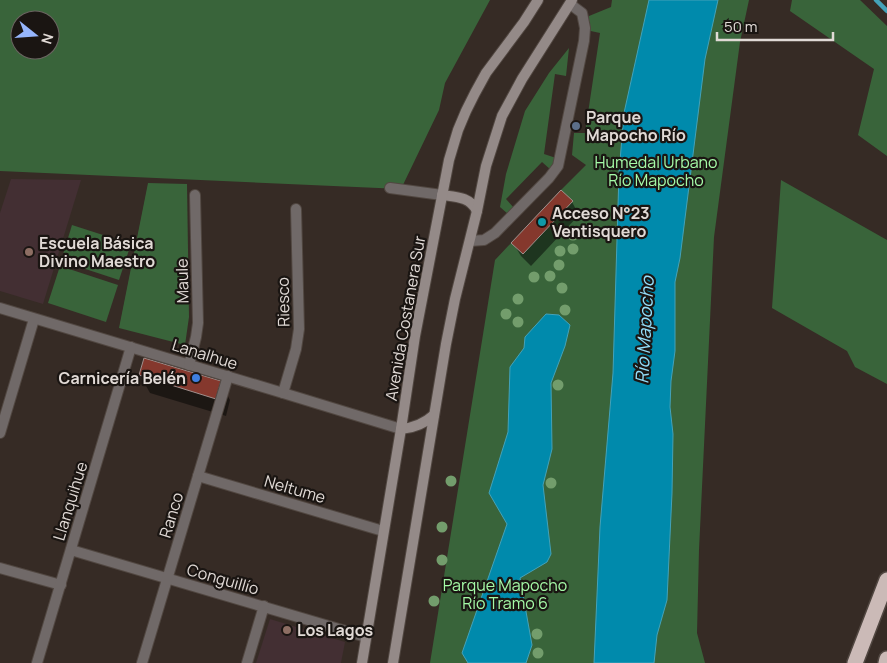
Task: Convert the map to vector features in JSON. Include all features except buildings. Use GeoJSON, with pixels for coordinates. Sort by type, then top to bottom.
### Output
{"type":"FeatureCollection","features":[{"type":"Feature","properties":{"kind":"highway"},"geometry":{"type":"LineString","coordinates":[[855,663],[887,580]]}},
{"type":"Feature","properties":{"kind":"highway"},"geometry":{"type":"LineString","coordinates":[[886,663],[887,659]]}},
{"type":"Feature","properties":{"kind":"street","name":"Avenida Costanera Sur"},"geometry":{"type":"LineString","coordinates":[[362,663],[415,336],[449,160],[466,111],[486,73],[538,0]]}},
{"type":"Feature","properties":{"kind":"street"},"geometry":{"type":"LineString","coordinates":[[394,663],[446,344],[486,166],[502,116],[522,79],[571,2],[582,13],[585,28],[558,166],[550,178],[495,233],[484,240],[470,241]]}},
{"type":"Feature","properties":{"kind":"street"},"geometry":{"type":"LineString","coordinates":[[390,188],[466,199],[472,203],[477,211]]}},
{"type":"Feature","properties":{"kind":"street","name":"Maule"},"geometry":{"type":"LineString","coordinates":[[189,364],[198,323],[195,195]]}},
{"type":"Feature","properties":{"kind":"street","name":"Riesco"},"geometry":{"type":"LineString","coordinates":[[284,393],[296,349],[299,329],[296,209]]}},
{"type":"Feature","properties":{"kind":"street","name":"Lanalhue"},"geometry":{"type":"LineString","coordinates":[[0,308],[401,429]]}},
{"type":"Feature","properties":{"kind":"street"},"geometry":{"type":"LineString","coordinates":[[0,433],[34,318]]}},
{"type":"Feature","properties":{"kind":"street","name":"Llanquihue"},"geometry":{"type":"LineString","coordinates":[[37,663],[131,347]]}},
{"type":"Feature","properties":{"kind":"street","name":"Ranco"},"geometry":{"type":"LineString","coordinates":[[142,663],[228,376]]}},
{"type":"Feature","properties":{"kind":"street"},"geometry":{"type":"LineString","coordinates":[[401,429],[416,427],[434,415]]}},
{"type":"Feature","properties":{"kind":"street","name":"Neltume"},"geometry":{"type":"LineString","coordinates":[[198,476],[383,531]]}},
{"type":"Feature","properties":{"kind":"street","name":"Conguillío"},"geometry":{"type":"LineString","coordinates":[[71,550],[366,636]]}},
{"type":"Feature","properties":{"kind":"street"},"geometry":{"type":"LineString","coordinates":[[0,568],[60,585]]}},
{"type":"Feature","properties":{"kind":"street"},"geometry":{"type":"LineString","coordinates":[[248,663],[264,606]]}},
{"type":"Feature","properties":{"kind":"shaded area","name":"Escuela Básica Divino Maestro"},"geometry":{"type":"Polygon","coordinates":[[[11,179],[81,180],[43,304],[0,291],[0,213],[11,179]]]}},
{"type":"Feature","properties":{"kind":"shaded area","name":"Los Lagos"},"geometry":{"type":"Polygon","coordinates":[[[270,619],[345,642],[341,663],[256,663],[270,619]]]}},
{"type":"Feature","properties":{"kind":"green space"},"geometry":{"type":"Polygon","coordinates":[[[0,0],[490,0],[445,83],[439,110],[401,189],[0,171],[0,0]]]}},
{"type":"Feature","properties":{"kind":"green space","name":"Humedal Urbano Río Mapocho"},"geometry":{"type":"Polygon","coordinates":[[[612,0],[749,0],[740,42],[714,237],[699,550],[697,633],[705,663],[430,663],[495,260],[586,165],[572,155],[574,133],[585,133],[600,33],[586,30],[589,16],[611,7],[612,0]]]}},
{"type":"Feature","properties":{"kind":"green space"},"geometry":{"type":"Polygon","coordinates":[[[792,0],[860,0],[887,26],[887,156],[858,135],[874,69],[790,11],[792,0]]]}},
{"type":"Feature","properties":{"kind":"green space"},"geometry":{"type":"Polygon","coordinates":[[[569,48],[566,76],[555,74],[544,154],[556,158],[551,170],[542,162],[506,199],[514,208],[508,214],[500,207],[506,174],[525,111],[549,73],[569,48]]]}},
{"type":"Feature","properties":{"kind":"green space"},"geometry":{"type":"Polygon","coordinates":[[[781,180],[887,240],[887,384],[855,367],[847,351],[772,308],[781,180]]]}},
{"type":"Feature","properties":{"kind":"green space"},"geometry":{"type":"Polygon","coordinates":[[[148,183],[187,184],[189,317],[185,345],[119,328],[148,183]]]}},
{"type":"Feature","properties":{"kind":"green space"},"geometry":{"type":"Polygon","coordinates":[[[72,225],[131,244],[119,280],[61,261],[72,225]]]}},
{"type":"Feature","properties":{"kind":"green space"},"geometry":{"type":"Polygon","coordinates":[[[60,266],[118,285],[106,322],[48,303],[60,266]]]}},
{"type":"Feature","properties":{"kind":"water","name":"Río Mapocho"},"geometry":{"type":"Polygon","coordinates":[[[649,0],[718,0],[705,59],[680,258],[675,282],[675,351],[670,407],[673,434],[672,493],[667,600],[657,635],[654,663],[594,663],[600,527],[613,373],[619,173],[624,113],[649,0]]]}},
{"type":"Feature","properties":{"kind":"water"},"geometry":{"type":"Polygon","coordinates":[[[546,314],[559,315],[570,325],[565,346],[551,383],[552,449],[543,485],[551,554],[547,562],[520,578],[532,645],[526,663],[468,663],[462,653],[507,524],[489,493],[508,432],[510,367],[524,348],[525,337],[546,314]]]}},
{"type":"Feature","properties":{"kind":"waterway"},"geometry":{"type":"LineString","coordinates":[[876,0],[887,11]]}},
{"type":"Feature","properties":{"kind":"place","name":"Parque Mapocho Río"},"geometry":{"type":"Point","coordinates":[576,126]}},
{"type":"Feature","properties":{"kind":"place","name":"Acceso N°23 Ventisquero"},"geometry":{"type":"Point","coordinates":[542,222]}},
{"type":"Feature","properties":{"kind":"place","name":"Escuela Básica Divino Maestro"},"geometry":{"type":"Point","coordinates":[29,252]}},
{"type":"Feature","properties":{"kind":"place","name":"Carnicería Belén"},"geometry":{"type":"Point","coordinates":[196,378]}},
{"type":"Feature","properties":{"kind":"place","name":"Los Lagos"},"geometry":{"type":"Point","coordinates":[287,630]}},
{"type":"Feature","properties":{"kind":"park label","name":"Parque Mapocho Río Tramo 6"},"geometry":{"type":"Point","coordinates":[505,594]}}]}
